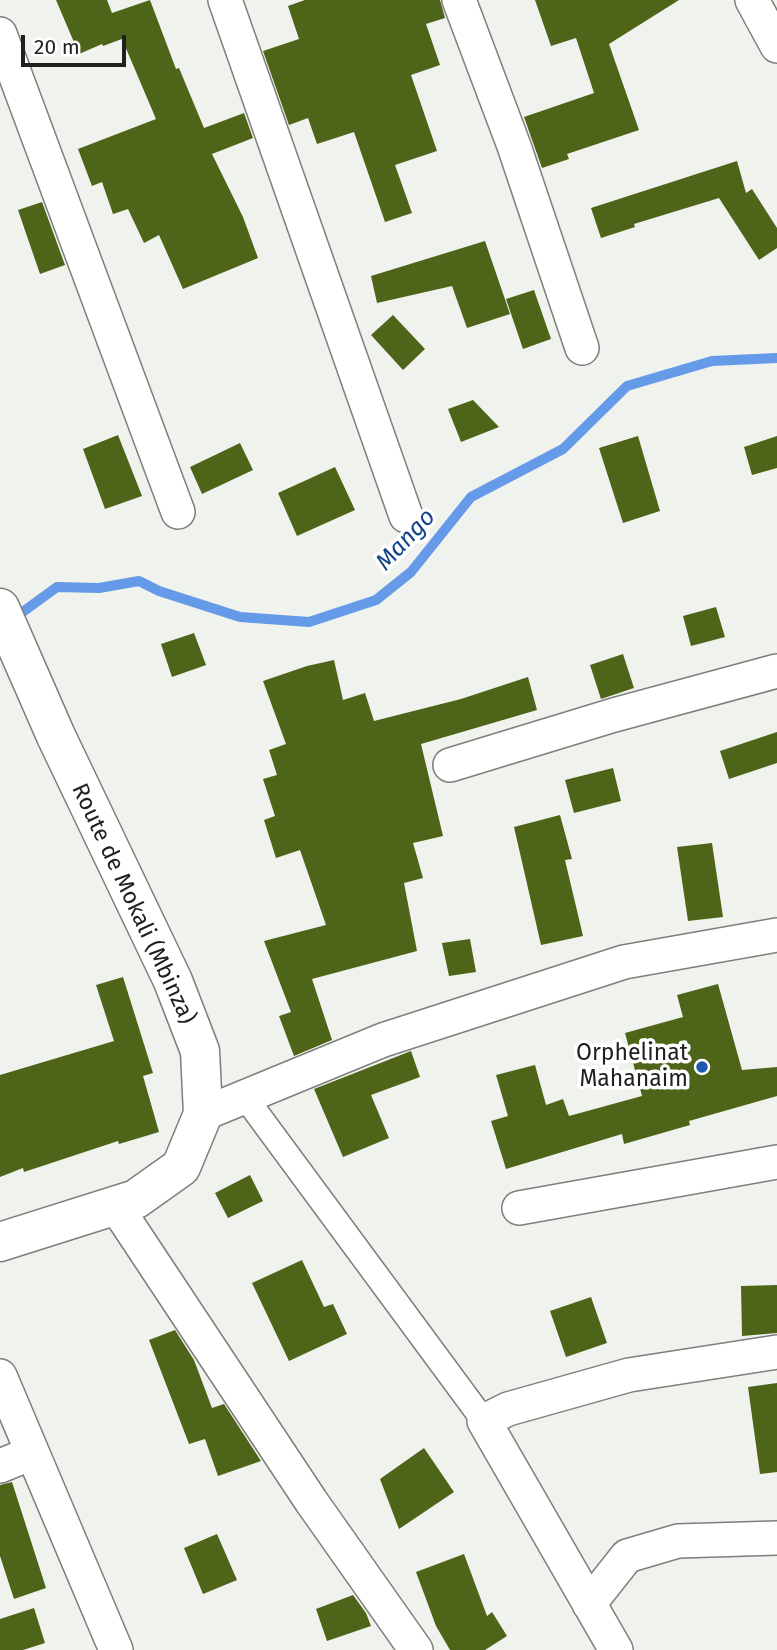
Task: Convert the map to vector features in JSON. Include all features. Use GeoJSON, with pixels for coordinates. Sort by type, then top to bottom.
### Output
{"type":"FeatureCollection","features":[{"type":"Feature","properties":{"kind":"street"},"geometry":{"type":"LineString","coordinates":[[225,0],[406,516]]}},
{"type":"Feature","properties":{"kind":"street"},"geometry":{"type":"LineString","coordinates":[[459,0],[514,146],[582,348]]}},
{"type":"Feature","properties":{"kind":"street"},"geometry":{"type":"LineString","coordinates":[[752,0],[777,46]]}},
{"type":"Feature","properties":{"kind":"street"},"geometry":{"type":"LineString","coordinates":[[0,34],[178,512]]}},
{"type":"Feature","properties":{"kind":"street","name":"Route de Mokali (Mbinza)"},"geometry":{"type":"LineString","coordinates":[[0,608],[56,736],[173,981],[200,1051],[203,1114],[181,1167],[136,1199],[0,1242]]}},
{"type":"Feature","properties":{"kind":"street"},"geometry":{"type":"LineString","coordinates":[[450,765],[614,715],[777,671]]}},
{"type":"Feature","properties":{"kind":"street"},"geometry":{"type":"LineString","coordinates":[[203,1114],[383,1040],[624,962],[777,935]]}},
{"type":"Feature","properties":{"kind":"street"},"geometry":{"type":"LineString","coordinates":[[245,1097],[484,1421],[616,1650]]}},
{"type":"Feature","properties":{"kind":"street"},"geometry":{"type":"LineString","coordinates":[[519,1208],[777,1161]]}},
{"type":"Feature","properties":{"kind":"street"},"geometry":{"type":"LineString","coordinates":[[115,1206],[311,1501],[416,1650]]}},
{"type":"Feature","properties":{"kind":"street"},"geometry":{"type":"LineString","coordinates":[[484,1421],[508,1409],[629,1375],[777,1352]]}},
{"type":"Feature","properties":{"kind":"street"},"geometry":{"type":"LineString","coordinates":[[0,1376],[116,1650]]}},
{"type":"Feature","properties":{"kind":"street"},"geometry":{"type":"LineString","coordinates":[[0,1466],[32,1454]]}},
{"type":"Feature","properties":{"kind":"street"},"geometry":{"type":"LineString","coordinates":[[589,1604],[627,1556],[678,1542],[777,1538]]}},
{"type":"Feature","properties":{"kind":"building"},"geometry":{"type":"Polygon","coordinates":[[[56,0],[107,0],[112,13],[150,0],[176,69],[179,68],[204,128],[244,113],[253,138],[212,154],[243,217],[258,258],[183,289],[159,235],[144,243],[128,209],[113,214],[102,182],[92,186],[78,149],[156,119],[122,39],[79,54],[56,0]]]}},
{"type":"Feature","properties":{"kind":"building"},"geometry":{"type":"Polygon","coordinates":[[[305,0],[440,0],[445,18],[426,24],[440,65],[411,75],[437,151],[395,165],[412,213],[385,222],[354,132],[317,144],[308,118],[289,125],[263,51],[299,39],[288,6],[305,0]]]}},
{"type":"Feature","properties":{"kind":"building"},"geometry":{"type":"Polygon","coordinates":[[[535,0],[679,0],[609,44],[639,130],[567,154],[569,159],[542,168],[524,117],[594,93],[576,38],[551,46],[535,0]]]}},
{"type":"Feature","properties":{"kind":"building"},"geometry":{"type":"Polygon","coordinates":[[[737,161],[746,193],[752,189],[777,228],[777,248],[759,260],[719,198],[634,224],[635,227],[601,238],[591,208],[737,161]]]}},
{"type":"Feature","properties":{"kind":"building"},"geometry":{"type":"Polygon","coordinates":[[[42,202],[65,265],[40,274],[18,210],[42,202]]]}},
{"type":"Feature","properties":{"kind":"building"},"geometry":{"type":"Polygon","coordinates":[[[485,241],[510,314],[467,328],[452,286],[377,303],[371,276],[485,241]]]}},
{"type":"Feature","properties":{"kind":"building"},"geometry":{"type":"Polygon","coordinates":[[[534,290],[551,339],[523,349],[506,299],[534,290]]]}},
{"type":"Feature","properties":{"kind":"building"},"geometry":{"type":"Polygon","coordinates":[[[393,315],[425,349],[403,370],[371,335],[393,315]]]}},
{"type":"Feature","properties":{"kind":"building"},"geometry":{"type":"Polygon","coordinates":[[[473,400],[499,427],[461,442],[448,409],[473,400]]]}},
{"type":"Feature","properties":{"kind":"building"},"geometry":{"type":"Polygon","coordinates":[[[118,435],[142,496],[105,509],[83,449],[118,435]]]}},
{"type":"Feature","properties":{"kind":"building"},"geometry":{"type":"Polygon","coordinates":[[[638,436],[660,511],[623,523],[599,448],[638,436]]]}},
{"type":"Feature","properties":{"kind":"building"},"geometry":{"type":"Polygon","coordinates":[[[777,436],[777,468],[752,475],[744,447],[777,436]]]}},
{"type":"Feature","properties":{"kind":"building"},"geometry":{"type":"Polygon","coordinates":[[[240,443],[253,470],[202,494],[190,467],[240,443]]]}},
{"type":"Feature","properties":{"kind":"building"},"geometry":{"type":"Polygon","coordinates":[[[335,467],[355,510],[297,536],[278,493],[335,467]]]}},
{"type":"Feature","properties":{"kind":"building"},"geometry":{"type":"Polygon","coordinates":[[[716,607],[725,637],[691,646],[683,616],[716,607]]]}},
{"type":"Feature","properties":{"kind":"building"},"geometry":{"type":"Polygon","coordinates":[[[194,633],[206,665],[172,677],[161,644],[194,633]]]}},
{"type":"Feature","properties":{"kind":"building"},"geometry":{"type":"Polygon","coordinates":[[[623,654],[634,688],[601,699],[590,665],[623,654]]]}},
{"type":"Feature","properties":{"kind":"building"},"geometry":{"type":"Polygon","coordinates":[[[334,660],[343,700],[365,693],[374,721],[461,699],[528,677],[537,710],[421,744],[443,836],[413,843],[423,878],[404,883],[417,951],[312,979],[332,1040],[294,1056],[279,1016],[291,1012],[264,941],[326,925],[300,850],[276,858],[264,820],[275,816],[263,779],[277,775],[269,750],[286,744],[263,681],[334,660]]]}},
{"type":"Feature","properties":{"kind":"building"},"geometry":{"type":"Polygon","coordinates":[[[777,732],[777,763],[729,779],[720,751],[777,732]]]}},
{"type":"Feature","properties":{"kind":"building"},"geometry":{"type":"Polygon","coordinates":[[[613,768],[621,801],[574,813],[565,780],[613,768]]]}},
{"type":"Feature","properties":{"kind":"building"},"geometry":{"type":"Polygon","coordinates":[[[560,815],[572,859],[565,860],[583,936],[541,945],[514,827],[560,815]]]}},
{"type":"Feature","properties":{"kind":"building"},"geometry":{"type":"Polygon","coordinates":[[[712,843],[723,917],[688,921],[677,847],[712,843]]]}},
{"type":"Feature","properties":{"kind":"building"},"geometry":{"type":"Polygon","coordinates":[[[470,939],[476,972],[449,976],[442,943],[470,939]]]}},
{"type":"Feature","properties":{"kind":"building"},"geometry":{"type":"Polygon","coordinates":[[[123,977],[153,1073],[143,1076],[159,1132],[119,1144],[118,1141],[24,1172],[23,1168],[0,1177],[0,1075],[114,1041],[96,985],[123,977]]]}},
{"type":"Feature","properties":{"kind":"building"},"geometry":{"type":"Polygon","coordinates":[[[718,984],[742,1070],[777,1067],[777,1096],[689,1121],[690,1125],[624,1144],[622,1134],[506,1169],[491,1121],[508,1116],[496,1075],[535,1065],[546,1105],[563,1099],[569,1116],[642,1096],[625,1033],[683,1017],[677,995],[718,984]]]}},
{"type":"Feature","properties":{"kind":"building"},"geometry":{"type":"Polygon","coordinates":[[[411,1051],[420,1077],[371,1095],[389,1138],[343,1157],[314,1089],[411,1051]]]}},
{"type":"Feature","properties":{"kind":"building"},"geometry":{"type":"Polygon","coordinates":[[[250,1175],[263,1201],[228,1218],[215,1193],[250,1175]]]}},
{"type":"Feature","properties":{"kind":"building"},"geometry":{"type":"Polygon","coordinates":[[[302,1260],[324,1307],[333,1304],[347,1334],[289,1361],[252,1283],[302,1260]]]}},
{"type":"Feature","properties":{"kind":"building"},"geometry":{"type":"Polygon","coordinates":[[[777,1285],[777,1333],[742,1336],[741,1286],[777,1285]]]}},
{"type":"Feature","properties":{"kind":"building"},"geometry":{"type":"Polygon","coordinates":[[[591,1297],[607,1343],[566,1357],[550,1311],[591,1297]]]}},
{"type":"Feature","properties":{"kind":"building"},"geometry":{"type":"Polygon","coordinates":[[[175,1330],[194,1360],[212,1408],[224,1404],[261,1461],[218,1476],[205,1439],[189,1444],[149,1340],[175,1330]]]}},
{"type":"Feature","properties":{"kind":"building"},"geometry":{"type":"Polygon","coordinates":[[[777,1383],[777,1472],[760,1474],[748,1387],[777,1383]]]}},
{"type":"Feature","properties":{"kind":"building"},"geometry":{"type":"Polygon","coordinates":[[[424,1448],[454,1492],[399,1529],[380,1479],[424,1448]]]}},
{"type":"Feature","properties":{"kind":"building"},"geometry":{"type":"Polygon","coordinates":[[[12,1482],[46,1588],[14,1599],[0,1556],[0,1485],[12,1482]]]}},
{"type":"Feature","properties":{"kind":"building"},"geometry":{"type":"Polygon","coordinates":[[[217,1534],[237,1580],[203,1594],[184,1548],[217,1534]]]}},
{"type":"Feature","properties":{"kind":"building"},"geometry":{"type":"Polygon","coordinates":[[[464,1554],[487,1616],[492,1612],[507,1636],[485,1650],[450,1650],[436,1626],[416,1572],[464,1554]]]}},
{"type":"Feature","properties":{"kind":"building"},"geometry":{"type":"Polygon","coordinates":[[[353,1595],[366,1613],[371,1626],[327,1641],[316,1609],[353,1595]]]}},
{"type":"Feature","properties":{"kind":"building"},"geometry":{"type":"Polygon","coordinates":[[[34,1608],[45,1643],[23,1650],[0,1650],[0,1619],[34,1608]]]}},
{"type":"Feature","properties":{"kind":"waterway","name":"Mango"},"geometry":{"type":"LineString","coordinates":[[13,619],[57,587],[99,588],[139,581],[159,591],[240,617],[309,622],[376,600],[411,572],[471,497],[563,449],[627,386],[712,361],[777,358]]}},
{"type":"Feature","properties":{"kind":"place","name":"Orphelinat Mahanaim"},"geometry":{"type":"Point","coordinates":[702,1067]}}]}
